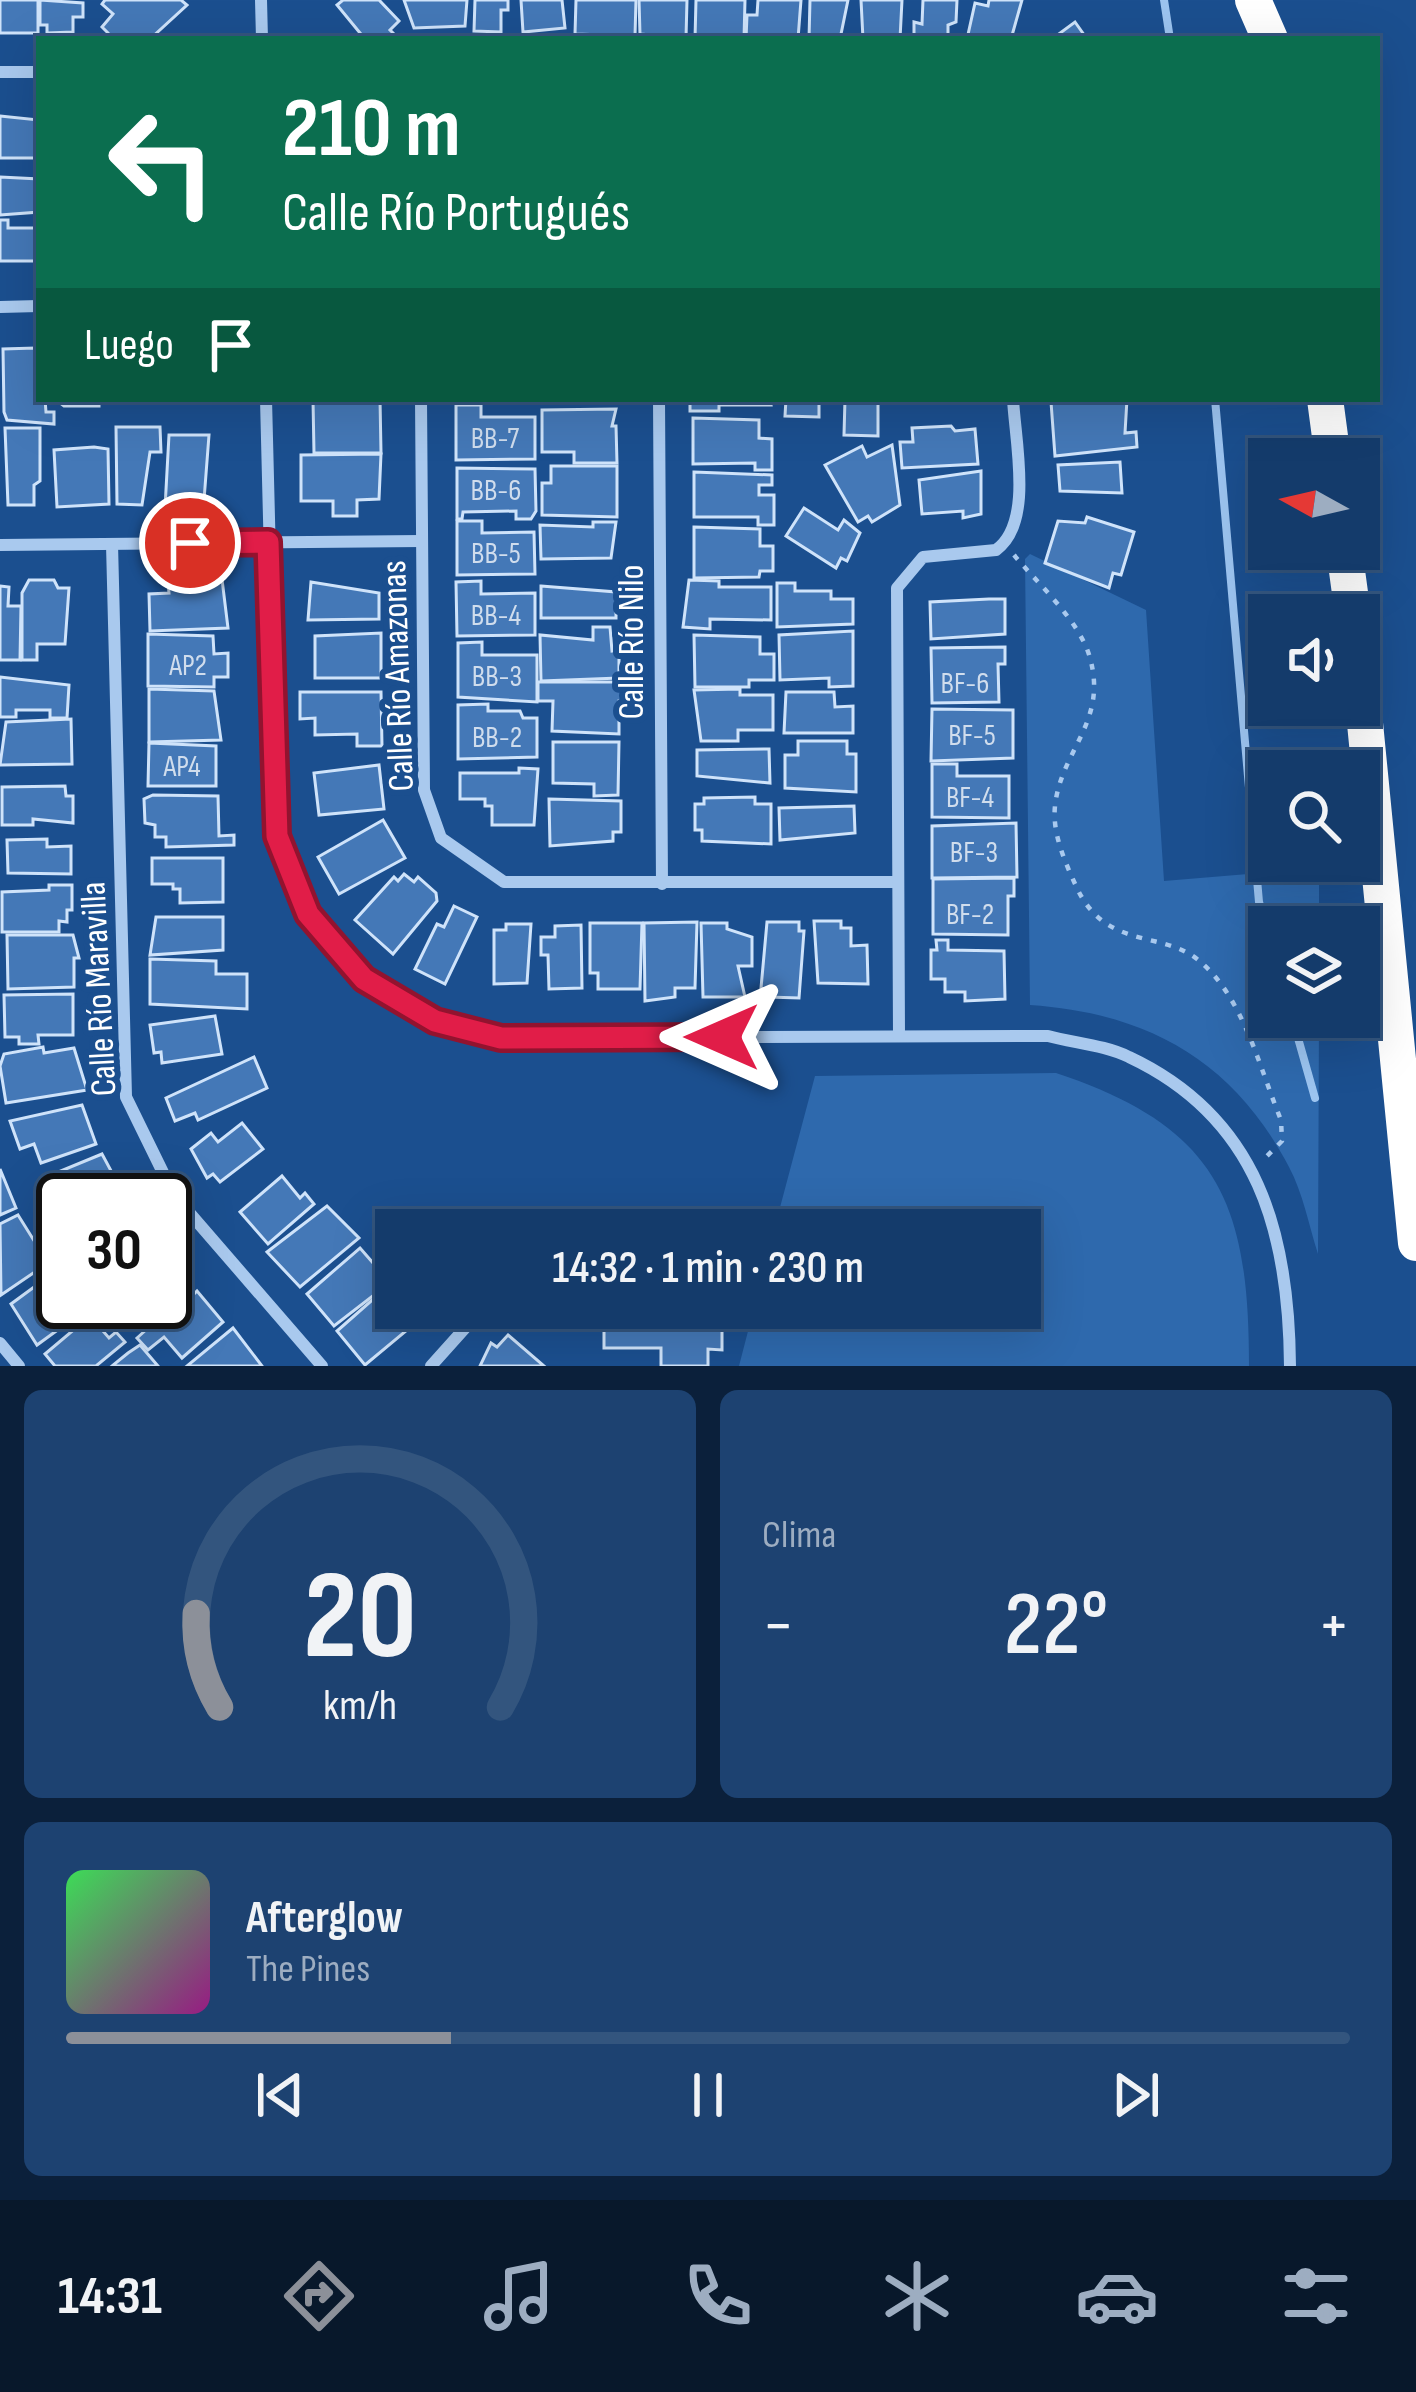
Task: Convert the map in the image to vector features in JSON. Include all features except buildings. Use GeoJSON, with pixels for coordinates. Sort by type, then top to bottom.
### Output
{"type":"FeatureCollection","features":[{"type":"Feature","properties":{"kind":"highway"},"geometry":{"type":"LineString","coordinates":[[1253,0],[1269,36]]}},
{"type":"Feature","properties":{"kind":"highway"},"geometry":{"type":"LineString","coordinates":[[1280,0],[1282,36]]}},
{"type":"Feature","properties":{"kind":"highway"},"geometry":{"type":"LineString","coordinates":[[1325,402],[1330,438]]}},
{"type":"Feature","properties":{"kind":"highway"},"geometry":{"type":"LineString","coordinates":[[1365,726],[1416,1243]]}},
{"type":"Feature","properties":{"kind":"street"},"geometry":{"type":"LineString","coordinates":[[261,0],[262,36]]}},
{"type":"Feature","properties":{"kind":"street"},"geometry":{"type":"LineString","coordinates":[[0,72],[36,72]]}},
{"type":"Feature","properties":{"kind":"street"},"geometry":{"type":"LineString","coordinates":[[0,307],[36,306]]}},
{"type":"Feature","properties":{"kind":"street"},"geometry":{"type":"LineString","coordinates":[[266,402],[277,836],[308,914],[364,979],[435,1021],[501,1038],[1048,1036],[1127,1055],[1198,1099],[1261,1181],[1290,1291],[1290,1366]]}},
{"type":"Feature","properties":{"kind":"street","name":"Calle Río Amazonas"},"geometry":{"type":"LineString","coordinates":[[421,402],[424,790],[441,838],[504,882],[898,882]]}},
{"type":"Feature","properties":{"kind":"street","name":"Calle Río Nilo"},"geometry":{"type":"LineString","coordinates":[[659,402],[662,884]]}},
{"type":"Feature","properties":{"kind":"street"},"geometry":{"type":"LineString","coordinates":[[898,1036],[897,588],[923,557],[996,550],[1005,543],[1017,514],[1013,402]]}},
{"type":"Feature","properties":{"kind":"street"},"geometry":{"type":"LineString","coordinates":[[0,545],[422,541]]}},
{"type":"Feature","properties":{"kind":"street","name":"Calle Río Maravilla"},"geometry":{"type":"LineString","coordinates":[[112,544],[126,1097],[175,1195],[322,1366]]}},
{"type":"Feature","properties":{"kind":"street"},"geometry":{"type":"LineString","coordinates":[[431,1366],[465,1329]]}},
{"type":"Feature","properties":{"kind":"street"},"geometry":{"type":"LineString","coordinates":[[0,1343],[19,1366]]}},
{"type":"Feature","properties":{"kind":"path"},"geometry":{"type":"LineString","coordinates":[[1005,543],[1090,656],[1095,694],[1087,732],[1065,770],[1054,807],[1058,843],[1078,892],[1113,930],[1193,955],[1225,987],[1281,1120],[1282,1141],[1253,1170]]}},
{"type":"Feature","properties":{"kind":"shaded area"},"geometry":{"type":"Polygon","coordinates":[[[1030,554],[1146,610],[1164,881],[1248,874],[1248,882],[1319,882],[1319,906],[1248,906],[1248,1038],[1319,1038],[1318,1254],[1289,1167],[1267,1130],[1213,1071],[1149,1032],[1112,1019],[1030,1005],[1025,559],[1030,554]]]}},
{"type":"Feature","properties":{"kind":"shaded area"},"geometry":{"type":"Polygon","coordinates":[[[1056,1073],[1111,1094],[1155,1119],[1189,1146],[1214,1179],[1231,1216],[1242,1259],[1249,1366],[739,1366],[749,1329],[1041,1329],[1041,1209],[780,1209],[815,1076],[1056,1073]]]}},
{"type":"Feature","properties":{"kind":"waterway"},"geometry":{"type":"LineString","coordinates":[[1164,0],[1170,36]]}},
{"type":"Feature","properties":{"kind":"waterway"},"geometry":{"type":"LineString","coordinates":[[1215,402],[1260,906]]}},
{"type":"Feature","properties":{"kind":"waterway"},"geometry":{"type":"LineString","coordinates":[[1298,1038],[1315,1098]]}},
{"type":"Feature","properties":{"kind":"route"},"geometry":{"type":"LineString","coordinates":[[190,543],[268,542],[277,836],[308,914],[364,979],[435,1021],[501,1038],[722,1037]]}}]}
